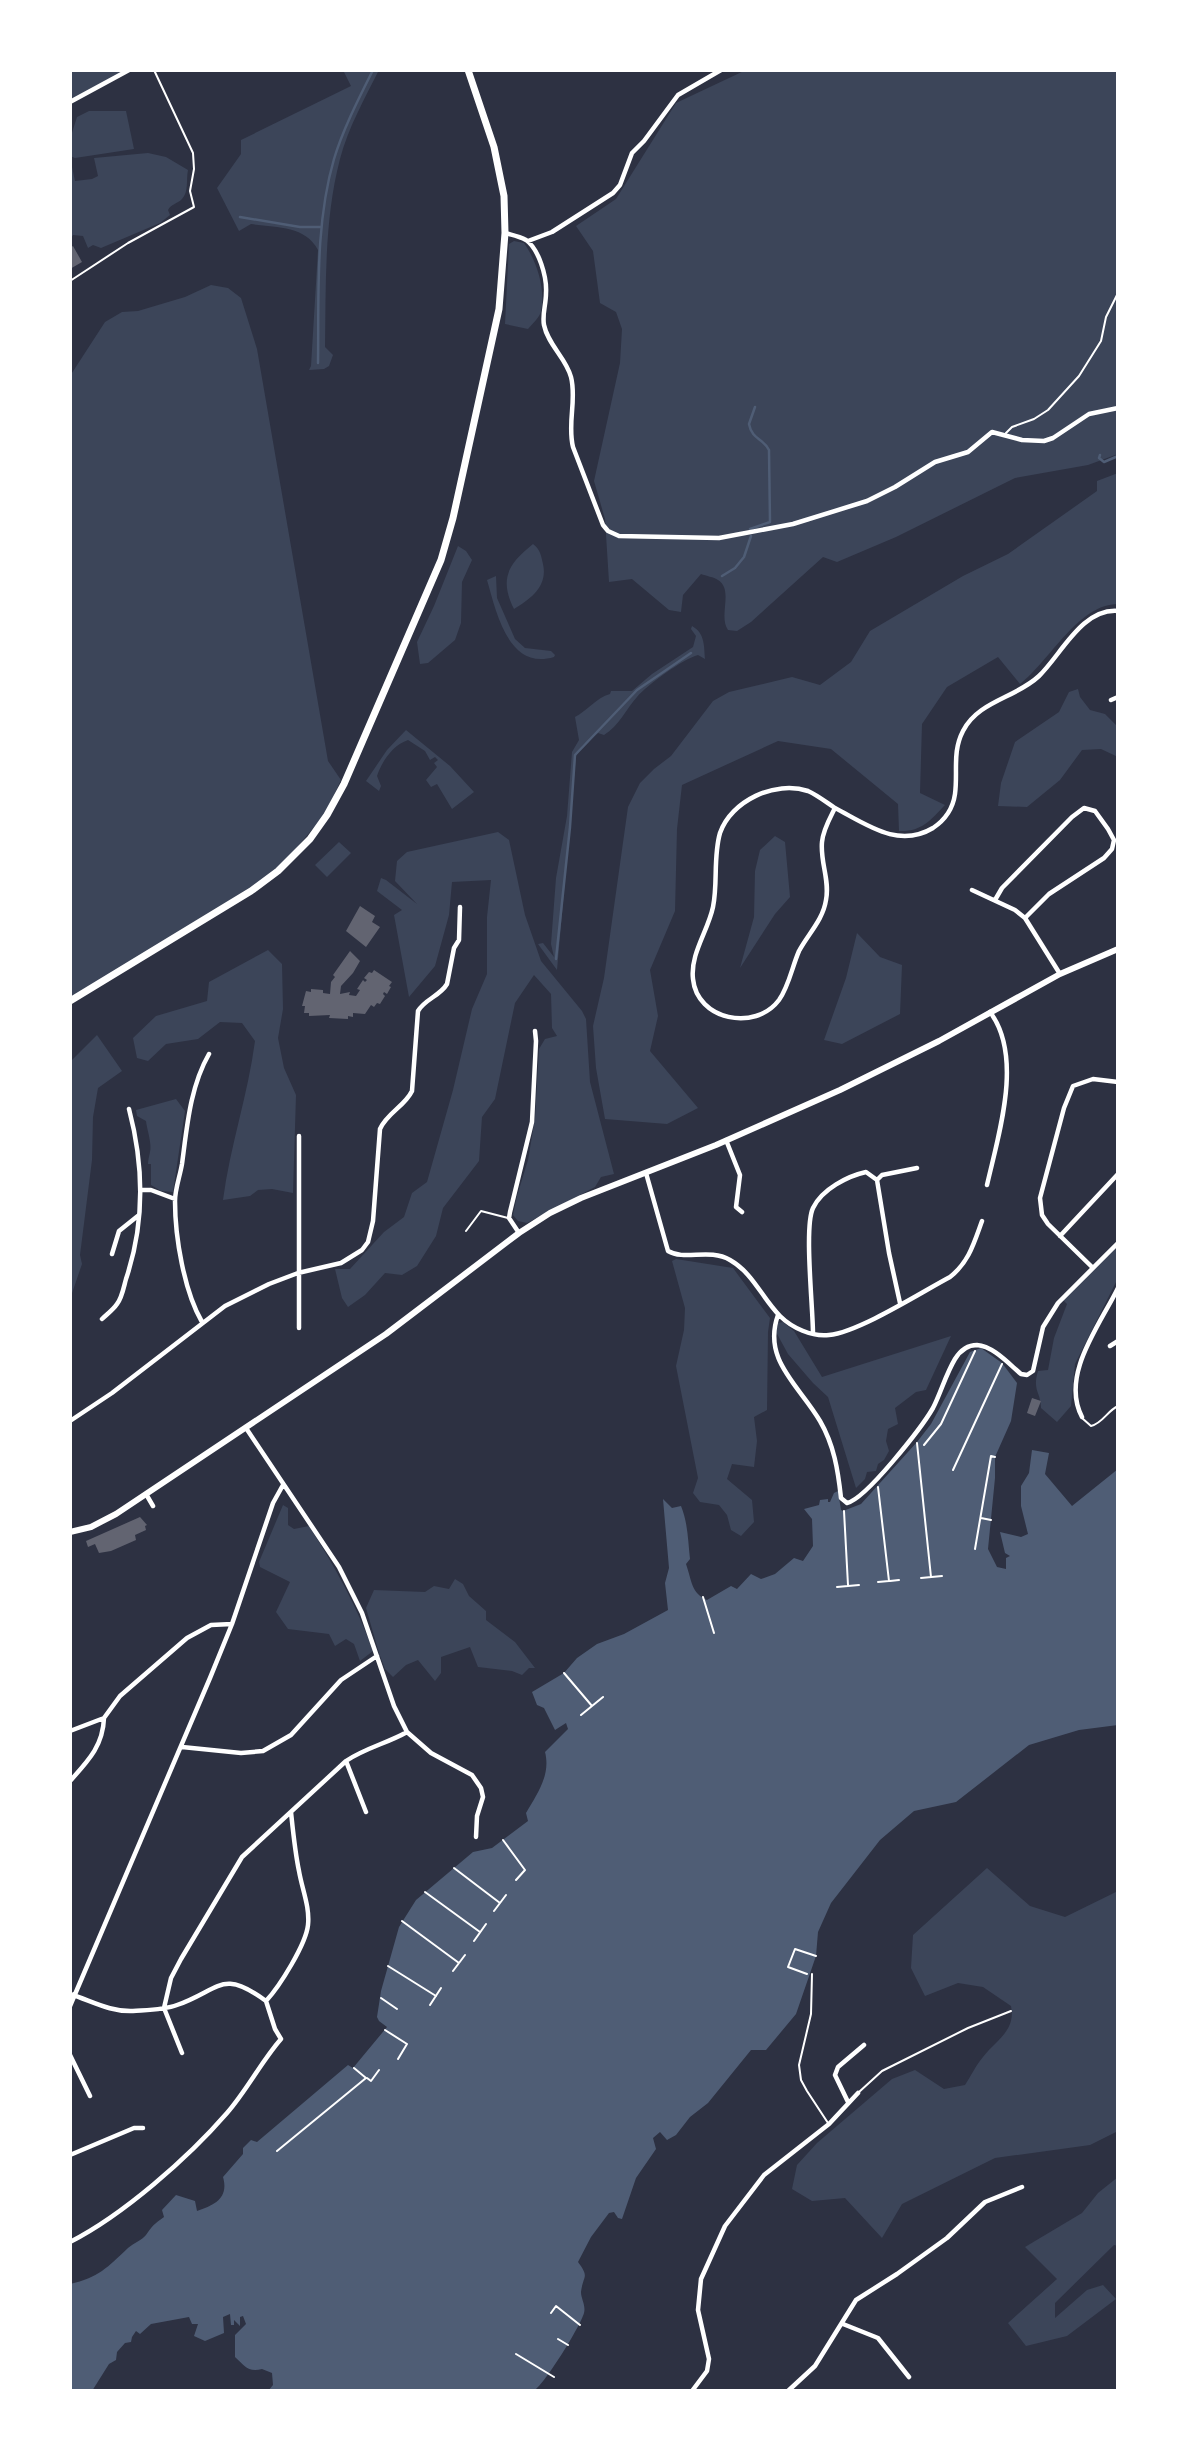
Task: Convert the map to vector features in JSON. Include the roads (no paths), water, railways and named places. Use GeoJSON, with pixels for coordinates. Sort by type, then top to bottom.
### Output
{"type":"FeatureCollection","features":[{"type":"Feature","properties":{"kind":"main road"},"geometry":{"type":"LineString","coordinates":[[70,1001],[265,881],[292,859],[310,839],[334,804],[433,581],[449,536],[499,309],[505,233],[498,163],[468,70]]}},
{"type":"Feature","properties":{"kind":"main road"},"geometry":{"type":"LineString","coordinates":[[70,1532],[103,1521],[146,1494],[386,1334],[519,1233],[565,1205],[726,1140],[897,1063],[1060,974],[1118,949]]}},
{"type":"Feature","properties":{"kind":"street"},"geometry":{"type":"LineString","coordinates":[[70,102],[129,70]]}},
{"type":"Feature","properties":{"kind":"street"},"geometry":{"type":"LineString","coordinates":[[528,241],[552,232],[613,193],[620,185],[632,153],[645,141],[678,95],[721,70]]}},
{"type":"Feature","properties":{"kind":"street"},"geometry":{"type":"LineString","coordinates":[[505,233],[528,241],[536,253],[546,286],[543,316],[545,329],[571,378],[573,390],[570,434],[573,447],[603,525],[613,534],[710,539],[793,524],[867,501],[935,462],[968,452],[992,432],[1022,440],[1044,441],[1089,414],[1118,408]]}},
{"type":"Feature","properties":{"kind":"street"},"geometry":{"type":"LineString","coordinates":[[835,807],[822,841],[828,888],[826,902],[822,915],[800,949],[784,992],[769,1010],[744,1019],[716,1012],[701,998],[693,978],[698,949],[713,909],[718,844],[725,822],[752,797],[777,789],[793,788],[807,791],[878,830],[901,838],[912,837],[939,824],[953,806],[957,743],[975,713],[1024,688],[1039,676],[1095,615],[1118,611]]}},
{"type":"Feature","properties":{"kind":"street"},"geometry":{"type":"LineString","coordinates":[[1111,701],[1118,697]]}},
{"type":"Feature","properties":{"kind":"street"},"geometry":{"type":"LineString","coordinates":[[995,900],[1002,888],[1072,817],[1084,808],[1091,809],[1108,829],[1114,842],[1112,849],[1104,858],[1049,894],[1026,918]]}},
{"type":"Feature","properties":{"kind":"street"},"geometry":{"type":"LineString","coordinates":[[972,890],[1026,918],[1060,974]]}},
{"type":"Feature","properties":{"kind":"street"},"geometry":{"type":"LineString","coordinates":[[70,1421],[112,1393],[225,1306],[298,1273],[341,1263],[355,1256],[368,1242],[374,1211],[380,1129],[412,1091],[418,1011],[447,984],[454,948],[459,940],[460,907]]}},
{"type":"Feature","properties":{"kind":"street"},"geometry":{"type":"LineString","coordinates":[[987,1185],[1004,1106],[1007,1061],[1004,1039],[990,1012]]}},
{"type":"Feature","properties":{"kind":"street"},"geometry":{"type":"LineString","coordinates":[[519,1233],[509,1218],[532,1122],[535,1031]]}},
{"type":"Feature","properties":{"kind":"street"},"geometry":{"type":"LineString","coordinates":[[202,1322],[183,1265],[175,1199],[190,1109],[209,1054]]}},
{"type":"Feature","properties":{"kind":"street"},"geometry":{"type":"LineString","coordinates":[[1092,1267],[1042,1215],[1040,1198],[1073,1086],[1086,1080],[1118,1082]]}},
{"type":"Feature","properties":{"kind":"street"},"geometry":{"type":"LineString","coordinates":[[102,1320],[118,1303],[135,1252],[140,1215],[142,1190],[130,1108]]}},
{"type":"Feature","properties":{"kind":"street"},"geometry":{"type":"LineString","coordinates":[[299,1136],[299,1328]]}},
{"type":"Feature","properties":{"kind":"street"},"geometry":{"type":"LineString","coordinates":[[726,1140],[740,1175],[736,1207],[742,1212]]}},
{"type":"Feature","properties":{"kind":"street"},"geometry":{"type":"LineString","coordinates":[[877,1180],[882,1175],[917,1168]]}},
{"type":"Feature","properties":{"kind":"street"},"geometry":{"type":"LineString","coordinates":[[813,1334],[810,1228],[812,1209],[831,1189],[853,1175],[866,1172],[877,1180],[900,1303]]}},
{"type":"Feature","properties":{"kind":"street"},"geometry":{"type":"LineString","coordinates":[[646,1173],[668,1251],[676,1255],[713,1254],[731,1260],[748,1274],[778,1315],[793,1326],[813,1334],[831,1335],[857,1327],[950,1277],[961,1269],[970,1255],[982,1221]]}},
{"type":"Feature","properties":{"kind":"street"},"geometry":{"type":"LineString","coordinates":[[1060,1236],[1118,1174]]}},
{"type":"Feature","properties":{"kind":"street"},"geometry":{"type":"LineString","coordinates":[[142,1190],[151,1190],[175,1199]]}},
{"type":"Feature","properties":{"kind":"street"},"geometry":{"type":"LineString","coordinates":[[113,1254],[119,1231],[140,1215]]}},
{"type":"Feature","properties":{"kind":"street"},"geometry":{"type":"LineString","coordinates":[[778,1315],[773,1335],[779,1359],[785,1373],[819,1420],[832,1446],[841,1498],[847,1503],[860,1496],[918,1430],[934,1406],[955,1359],[965,1348],[984,1346],[1021,1374],[1027,1375],[1033,1371],[1043,1327],[1050,1314],[1118,1242]]}},
{"type":"Feature","properties":{"kind":"street"},"geometry":{"type":"LineString","coordinates":[[1082,1418],[1076,1407],[1079,1370],[1086,1349],[1118,1288]]}},
{"type":"Feature","properties":{"kind":"street"},"geometry":{"type":"LineString","coordinates":[[1110,1346],[1118,1341]]}},
{"type":"Feature","properties":{"kind":"street"},"geometry":{"type":"LineString","coordinates":[[246,1427],[339,1567],[362,1613],[394,1706],[407,1732],[431,1753],[464,1769],[478,1782],[483,1797],[477,1816],[477,1838]]}},
{"type":"Feature","properties":{"kind":"street"},"geometry":{"type":"LineString","coordinates":[[70,2006],[232,1624],[274,1503],[283,1485]]}},
{"type":"Feature","properties":{"kind":"street"},"geometry":{"type":"LineString","coordinates":[[146,1494],[153,1506]]}},
{"type":"Feature","properties":{"kind":"street"},"geometry":{"type":"LineString","coordinates":[[70,1781],[97,1750],[104,1718],[116,1700],[187,1638],[211,1626],[232,1624]]}},
{"type":"Feature","properties":{"kind":"street"},"geometry":{"type":"LineString","coordinates":[[181,1747],[241,1753],[263,1751],[290,1735],[341,1680],[377,1656]]}},
{"type":"Feature","properties":{"kind":"street"},"geometry":{"type":"LineString","coordinates":[[70,1731],[104,1718]]}},
{"type":"Feature","properties":{"kind":"street"},"geometry":{"type":"LineString","coordinates":[[182,2053],[164,2008],[166,1992],[176,1968],[242,1857],[346,1761],[407,1732]]}},
{"type":"Feature","properties":{"kind":"street"},"geometry":{"type":"LineString","coordinates":[[346,1761],[366,1812]]}},
{"type":"Feature","properties":{"kind":"street"},"geometry":{"type":"LineString","coordinates":[[266,2001],[278,1986],[308,1927],[291,1811]]}},
{"type":"Feature","properties":{"kind":"street"},"geometry":{"type":"LineString","coordinates":[[70,2242],[117,2213],[206,2134],[244,2092],[281,2039],[266,2001],[249,1988],[232,1983],[210,1988],[176,2006],[136,2011],[110,2010],[73,1995]]}},
{"type":"Feature","properties":{"kind":"street"},"geometry":{"type":"LineString","coordinates":[[848,2102],[835,2075],[838,2067],[864,2045]]}},
{"type":"Feature","properties":{"kind":"street"},"geometry":{"type":"LineString","coordinates":[[70,2055],[90,2096]]}},
{"type":"Feature","properties":{"kind":"street"},"geometry":{"type":"LineString","coordinates":[[692,2391],[708,2366],[709,2347],[698,2301],[703,2272],[720,2236],[758,2181],[829,2124],[858,2093]]}},
{"type":"Feature","properties":{"kind":"street"},"geometry":{"type":"LineString","coordinates":[[70,2155],[134,2128],[143,2128]]}},
{"type":"Feature","properties":{"kind":"street"},"geometry":{"type":"LineString","coordinates":[[788,2391],[815,2366],[856,2300],[904,2270],[947,2238],[976,2209],[1022,2188]]}},
{"type":"Feature","properties":{"kind":"street"},"geometry":{"type":"LineString","coordinates":[[843,2324],[877,2338],[909,2376]]}},
{"type":"Feature","properties":{"kind":"lane"},"geometry":{"type":"LineString","coordinates":[[70,281],[128,243],[194,207],[190,191],[194,169],[193,153],[154,70]]}},
{"type":"Feature","properties":{"kind":"lane"},"geometry":{"type":"LineString","coordinates":[[1005,434],[1048,410],[1079,376],[1101,341],[1106,317],[1118,293]]}},
{"type":"Feature","properties":{"kind":"lane"},"geometry":{"type":"LineString","coordinates":[[466,1231],[481,1211],[509,1218]]}},
{"type":"Feature","properties":{"kind":"lane"},"geometry":{"type":"LineString","coordinates":[[1082,1418],[1091,1426],[1098,1424],[1108,1411],[1118,1406]]}},
{"type":"Feature","properties":{"kind":"lane"},"geometry":{"type":"LineString","coordinates":[[811,1975],[811,2014],[799,2066],[801,2080],[829,2124]]}},
{"type":"Feature","properties":{"kind":"lane"},"geometry":{"type":"LineString","coordinates":[[858,2093],[882,2071],[968,2028],[1011,2011]]}},
{"type":"Feature","properties":{"kind":"waterway"},"geometry":{"type":"LineString","coordinates":[[318,363],[319,260],[328,184],[342,136],[373,70]]}},
{"type":"Feature","properties":{"kind":"waterway"},"geometry":{"type":"LineString","coordinates":[[240,217],[300,227],[320,227]]}},
{"type":"Feature","properties":{"kind":"waterway"},"geometry":{"type":"LineString","coordinates":[[750,529],[770,522],[769,450],[750,429],[755,407]]}},
{"type":"Feature","properties":{"kind":"waterway"},"geometry":{"type":"LineString","coordinates":[[1100,455],[1099,458],[1104,462],[1118,456]]}},
{"type":"Feature","properties":{"kind":"waterway"},"geometry":{"type":"LineString","coordinates":[[722,576],[735,568],[744,557],[751,536]]}},
{"type":"Feature","properties":{"kind":"waterway"},"geometry":{"type":"LineString","coordinates":[[556,959],[575,755],[637,690],[691,653]]}}]}
